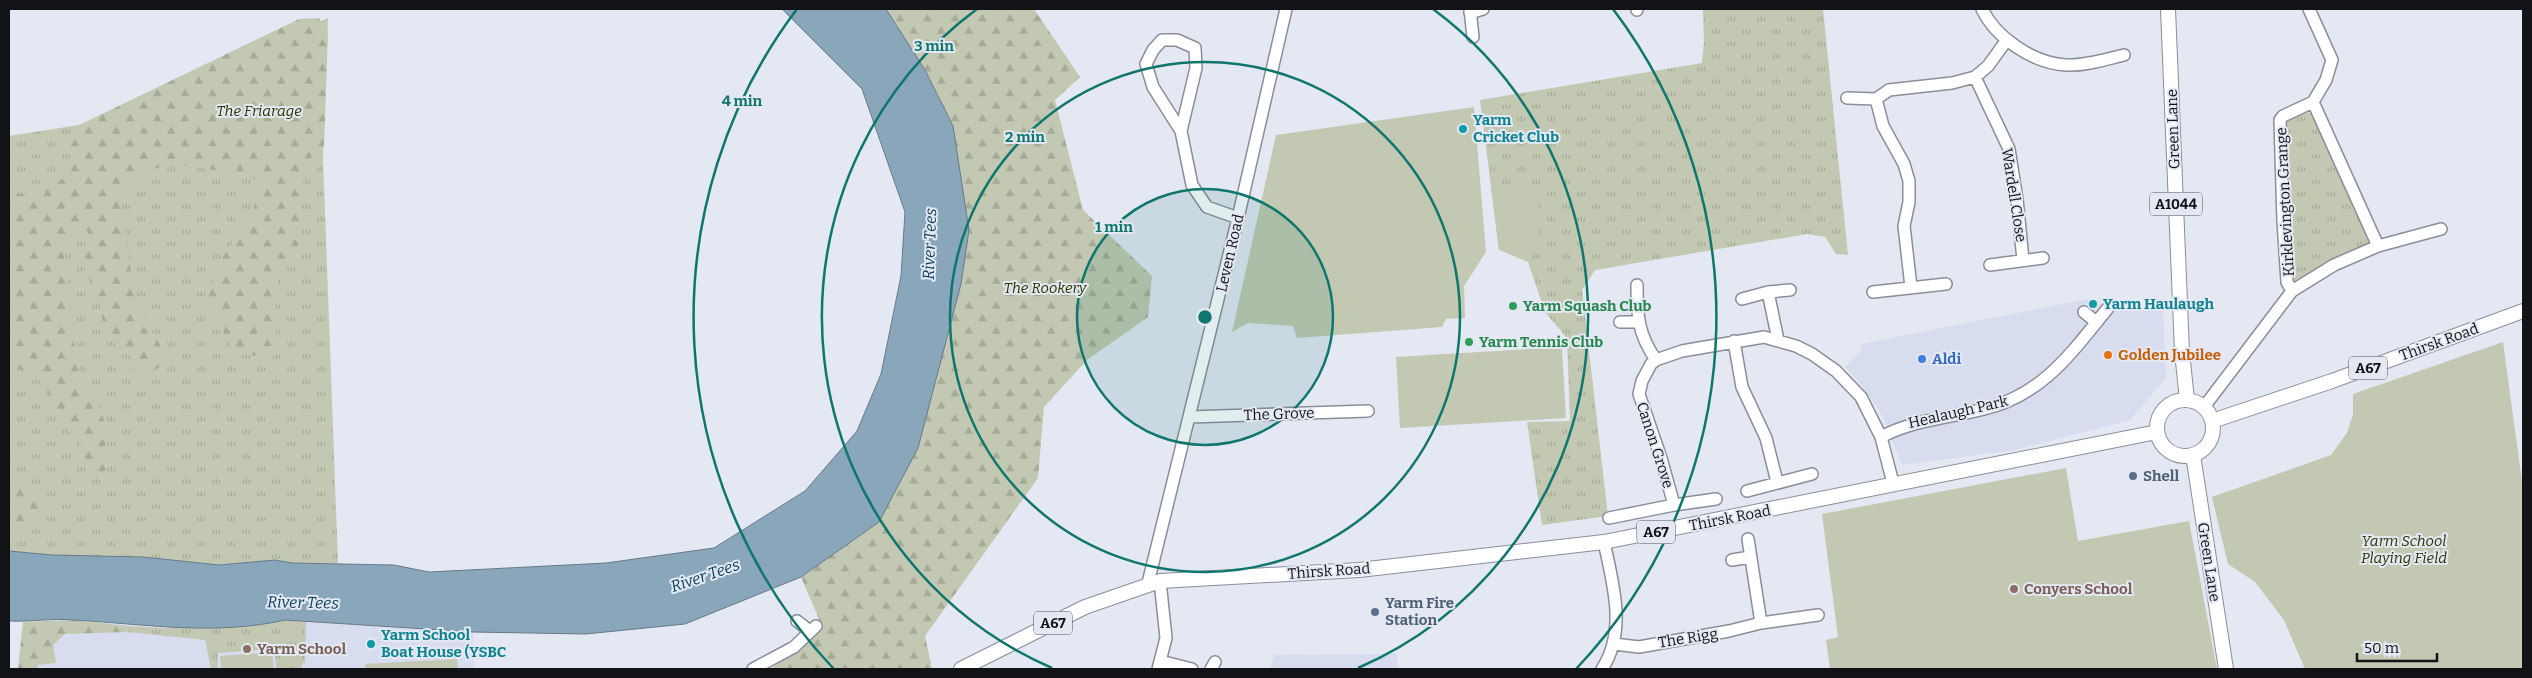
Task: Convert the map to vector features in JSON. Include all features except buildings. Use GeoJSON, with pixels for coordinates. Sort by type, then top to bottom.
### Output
{"type":"FeatureCollection","features":[{"type":"Feature","properties":{"kind":"main road","name":"Green Lane"},"geometry":{"type":"LineString","coordinates":[[2168,9],[2182,352],[2187,400]]}},
{"type":"Feature","properties":{"kind":"main road","name":"Thirsk Road"},"geometry":{"type":"LineString","coordinates":[[2212,421],[2332,381],[2523,311]]}},
{"type":"Feature","properties":{"kind":"main road"},"geometry":{"type":"LineString","coordinates":[[2187,400],[2208,402],[2213,432],[2210,442],[2203,450],[2186,456],[2172,453],[2160,440],[2157,432],[2157,422],[2161,412],[2177,401],[2187,400]]}},
{"type":"Feature","properties":{"kind":"main road","name":"Thirsk Road"},"geometry":{"type":"LineString","coordinates":[[1154,582],[1359,570],[1604,542],[2157,432]]}},
{"type":"Feature","properties":{"kind":"main road","name":"Green Lane"},"geometry":{"type":"LineString","coordinates":[[2193,455],[2226,669]]}},
{"type":"Feature","properties":{"kind":"main road","name":"A67"},"geometry":{"type":"LineString","coordinates":[[961,669],[1085,607],[1154,582]]}},
{"type":"Feature","properties":{"kind":"street","name":"Leven Road"},"geometry":{"type":"LineString","coordinates":[[1154,582],[1190,417],[1286,9]]}},
{"type":"Feature","properties":{"kind":"street"},"geometry":{"type":"LineString","coordinates":[[1473,38],[1470,11],[1483,9]]}},
{"type":"Feature","properties":{"kind":"street"},"geometry":{"type":"LineString","coordinates":[[1982,9],[2006,41],[2032,56],[2066,65],[2119,56],[2115,70]]}},
{"type":"Feature","properties":{"kind":"street"},"geometry":{"type":"LineString","coordinates":[[2309,9],[2332,60],[2326,80],[2312,102],[2378,246]]}},
{"type":"Feature","properties":{"kind":"street"},"geometry":{"type":"LineString","coordinates":[[1180,131],[1196,68],[1195,48],[1177,40],[1162,40],[1153,50],[1146,64],[1153,87],[1180,131],[1192,186],[1207,207],[1238,218]]}},
{"type":"Feature","properties":{"kind":"street"},"geometry":{"type":"LineString","coordinates":[[1847,98],[1876,99],[1889,90],[1952,84],[1976,77],[1988,66],[2006,41]]}},
{"type":"Feature","properties":{"kind":"street","name":"Wardell Close"},"geometry":{"type":"LineString","coordinates":[[1976,77],[2009,149],[2017,199],[2023,260]]}},
{"type":"Feature","properties":{"kind":"street"},"geometry":{"type":"LineString","coordinates":[[1876,99],[1883,126],[1904,164],[1909,181],[1909,202],[1904,226],[1911,287]]}},
{"type":"Feature","properties":{"kind":"street","name":"Kirklevington Grange"},"geometry":{"type":"LineString","coordinates":[[2292,291],[2287,282],[2280,126],[2283,116],[2312,102]]}},
{"type":"Feature","properties":{"kind":"street","name":"Kirklevington Grange"},"geometry":{"type":"LineString","coordinates":[[2208,402],[2292,291],[2334,265],[2378,246],[2441,229]]}},
{"type":"Feature","properties":{"kind":"street","name":"Wardell Close"},"geometry":{"type":"LineString","coordinates":[[1990,265],[2043,258]]}},
{"type":"Feature","properties":{"kind":"street"},"geometry":{"type":"LineString","coordinates":[[1873,292],[1946,284]]}},
{"type":"Feature","properties":{"kind":"street"},"geometry":{"type":"LineString","coordinates":[[1637,285],[1638,322],[1645,345],[1656,360],[1682,351],[1764,337],[1796,346],[1812,354],[1836,371],[1860,397],[1881,437],[1893,483]]}},
{"type":"Feature","properties":{"kind":"street"},"geometry":{"type":"LineString","coordinates":[[1742,299],[1768,292],[1790,290]]}},
{"type":"Feature","properties":{"kind":"street"},"geometry":{"type":"LineString","coordinates":[[1768,292],[1778,340]]}},
{"type":"Feature","properties":{"kind":"street","name":"Healaugh Park"},"geometry":{"type":"LineString","coordinates":[[1881,437],[1901,426],[1987,409],[2015,399],[2056,371],[2108,308]]}},
{"type":"Feature","properties":{"kind":"street"},"geometry":{"type":"LineString","coordinates":[[2084,312],[2096,322]]}},
{"type":"Feature","properties":{"kind":"street"},"geometry":{"type":"LineString","coordinates":[[1620,322],[1638,322]]}},
{"type":"Feature","properties":{"kind":"street"},"geometry":{"type":"LineString","coordinates":[[1734,341],[1742,387],[1766,438],[1777,482]]}},
{"type":"Feature","properties":{"kind":"street","name":"Canon Grove"},"geometry":{"type":"LineString","coordinates":[[1656,360],[1651,364],[1642,381],[1639,394],[1662,458],[1674,505]]}},
{"type":"Feature","properties":{"kind":"street","name":"The Grove"},"geometry":{"type":"LineString","coordinates":[[1190,417],[1368,411]]}},
{"type":"Feature","properties":{"kind":"street"},"geometry":{"type":"LineString","coordinates":[[1747,491],[1812,474]]}},
{"type":"Feature","properties":{"kind":"street","name":"Canon Grove"},"geometry":{"type":"LineString","coordinates":[[1609,518],[1674,505],[1716,500]]}},
{"type":"Feature","properties":{"kind":"street"},"geometry":{"type":"LineString","coordinates":[[1748,539],[1761,623]]}},
{"type":"Feature","properties":{"kind":"street"},"geometry":{"type":"LineString","coordinates":[[1602,669],[1614,644],[1617,623],[1604,542]]}},
{"type":"Feature","properties":{"kind":"street"},"geometry":{"type":"LineString","coordinates":[[1732,560],[1750,558]]}},
{"type":"Feature","properties":{"kind":"street"},"geometry":{"type":"LineString","coordinates":[[1154,582],[1166,638],[1159,665],[1192,669]]}},
{"type":"Feature","properties":{"kind":"street","name":"The Rigg"},"geometry":{"type":"LineString","coordinates":[[1614,644],[1639,647],[1729,631],[1761,623],[1818,615]]}},
{"type":"Feature","properties":{"kind":"street"},"geometry":{"type":"LineString","coordinates":[[753,669],[794,647],[813,628],[797,621]]}},
{"type":"Feature","properties":{"kind":"shaded area"},"geometry":{"type":"Polygon","coordinates":[[[2093,298],[2101,305],[2106,298],[2118,308],[2116,311],[2163,308],[2166,378],[2130,420],[2015,450],[1902,465],[1883,417],[1861,384],[1845,367],[1861,351],[1861,344],[2093,298]]]}},
{"type":"Feature","properties":{"kind":"shaded area","name":"Yarm School"},"geometry":{"type":"Polygon","coordinates":[[[73,620],[163,628],[285,620],[473,632],[474,669],[18,669],[23,622],[73,620]]]}},
{"type":"Feature","properties":{"kind":"shaded area"},"geometry":{"type":"Polygon","coordinates":[[[1397,654],[1398,669],[1270,669],[1274,655],[1397,654]]]}},
{"type":"Feature","properties":{"kind":"green space","name":"The Rookery"},"geometry":{"type":"Polygon","coordinates":[[[886,9],[1034,9],[1080,77],[1055,100],[1083,210],[1152,276],[1148,317],[1087,360],[1044,407],[1038,478],[925,636],[932,669],[771,669],[822,626],[801,577],[879,522],[918,448],[961,284],[953,126],[925,70],[886,9]]]}},
{"type":"Feature","properties":{"kind":"green space"},"geometry":{"type":"Polygon","coordinates":[[[1703,9],[1823,9],[1848,255],[1836,254],[1825,237],[1807,234],[1595,270],[1582,290],[1608,516],[1542,525],[1527,422],[1570,421],[1567,338],[1545,312],[1528,262],[1499,250],[1480,100],[1702,63],[1704,42],[1703,9]]]}},
{"type":"Feature","properties":{"kind":"green space","name":"The Friarage"},"geometry":{"type":"Polygon","coordinates":[[[319,18],[328,33],[324,146],[306,162],[300,210],[301,243],[286,257],[279,272],[276,298],[275,351],[271,363],[260,364],[258,356],[238,353],[227,341],[208,297],[219,263],[253,212],[259,180],[242,174],[167,163],[135,179],[121,201],[132,279],[142,314],[160,345],[165,363],[143,378],[132,369],[129,351],[105,334],[100,306],[84,266],[88,231],[74,228],[62,243],[78,376],[95,397],[104,420],[107,469],[99,477],[88,470],[81,445],[64,426],[55,402],[36,374],[9,366],[9,308],[14,306],[9,295],[9,196],[42,190],[58,182],[63,177],[69,166],[73,128],[299,19],[319,18]]]}},
{"type":"Feature","properties":{"kind":"green space"},"geometry":{"type":"Polygon","coordinates":[[[328,18],[323,158],[338,563],[292,563],[275,560],[219,565],[143,557],[52,555],[9,551],[9,136],[117,119],[328,18]]]}},
{"type":"Feature","properties":{"kind":"green space"},"geometry":{"type":"Polygon","coordinates":[[[1474,107],[1486,252],[1464,286],[1465,318],[1446,319],[1442,327],[1297,338],[1293,326],[1248,323],[1232,332],[1276,135],[1474,107]]]}},
{"type":"Feature","properties":{"kind":"green space"},"geometry":{"type":"Polygon","coordinates":[[[2305,111],[2314,115],[2322,131],[2325,146],[2334,157],[2370,240],[2367,245],[2297,282],[2292,279],[2288,243],[2291,239],[2285,174],[2287,171],[2287,148],[2284,145],[2284,122],[2305,111]]]}},
{"type":"Feature","properties":{"kind":"green space"},"geometry":{"type":"Polygon","coordinates":[[[1535,185],[1540,230],[1529,248],[1499,250],[1491,187],[1535,185]]]}},
{"type":"Feature","properties":{"kind":"green space","name":"Yarm School Playing Field"},"geometry":{"type":"Polygon","coordinates":[[[2503,342],[2523,489],[2523,669],[2305,669],[2284,620],[2255,582],[2228,564],[2212,497],[2331,455],[2347,433],[2353,414],[2353,394],[2503,342]]]}},
{"type":"Feature","properties":{"kind":"green space"},"geometry":{"type":"Polygon","coordinates":[[[1562,347],[1566,418],[1400,428],[1396,357],[1562,347]]]}},
{"type":"Feature","properties":{"kind":"green space","name":"Conyers School"},"geometry":{"type":"Polygon","coordinates":[[[2066,468],[2078,541],[2189,521],[2217,669],[1830,669],[1826,640],[1838,637],[1822,514],[2066,468]]]}},
{"type":"Feature","properties":{"kind":"green space"},"geometry":{"type":"Polygon","coordinates":[[[9,482],[13,486],[44,498],[44,507],[18,530],[12,531],[9,529],[9,482]]]}},
{"type":"Feature","properties":{"kind":"green space"},"geometry":{"type":"Polygon","coordinates":[[[73,620],[128,626],[127,632],[65,634],[53,645],[56,663],[38,665],[38,669],[18,669],[23,622],[73,620]]]}},
{"type":"Feature","properties":{"kind":"green space"},"geometry":{"type":"Polygon","coordinates":[[[285,620],[306,622],[305,663],[302,663],[302,669],[276,669],[275,649],[218,653],[218,669],[211,669],[205,640],[127,632],[128,626],[163,628],[285,620]]]}},
{"type":"Feature","properties":{"kind":"green space"},"geometry":{"type":"Polygon","coordinates":[[[272,652],[274,669],[221,669],[220,656],[272,652]]]}},
{"type":"Feature","properties":{"kind":"green space"},"geometry":{"type":"Polygon","coordinates":[[[457,659],[458,669],[366,669],[365,664],[457,659]]]}},
{"type":"Feature","properties":{"kind":"water","name":"River Tees"},"geometry":{"type":"Polygon","coordinates":[[[782,9],[886,9],[925,70],[953,126],[969,230],[961,284],[918,448],[879,522],[801,577],[685,624],[586,634],[473,632],[285,620],[259,625],[206,628],[66,620],[9,621],[9,551],[52,555],[143,557],[219,565],[275,560],[292,563],[394,565],[429,572],[606,563],[714,548],[805,491],[857,431],[881,374],[901,276],[905,212],[862,89],[782,9]]]}},
{"type":"Feature","properties":{"kind":"place","name":"Yarm Cricket Club"},"geometry":{"type":"Point","coordinates":[1463,129]}},
{"type":"Feature","properties":{"kind":"place","name":"Yarm Haulaugh"},"geometry":{"type":"Point","coordinates":[2093,304]}},
{"type":"Feature","properties":{"kind":"place","name":"Yarm Squash Club"},"geometry":{"type":"Point","coordinates":[1513,306]}},
{"type":"Feature","properties":{"kind":"place","name":"Yarm Tennis Club"},"geometry":{"type":"Point","coordinates":[1469,342]}},
{"type":"Feature","properties":{"kind":"place","name":"Golden Jubilee"},"geometry":{"type":"Point","coordinates":[2108,355]}},
{"type":"Feature","properties":{"kind":"place","name":"Aldi"},"geometry":{"type":"Point","coordinates":[1922,359]}},
{"type":"Feature","properties":{"kind":"place","name":"Shell"},"geometry":{"type":"Point","coordinates":[2133,476]}},
{"type":"Feature","properties":{"kind":"place","name":"Conyers School"},"geometry":{"type":"Point","coordinates":[2014,589]}},
{"type":"Feature","properties":{"kind":"place","name":"Yarm Fire Station"},"geometry":{"type":"Point","coordinates":[1375,612]}},
{"type":"Feature","properties":{"kind":"place","name":"Yarm School Boat House (YSBC"},"geometry":{"type":"Point","coordinates":[371,644]}},
{"type":"Feature","properties":{"kind":"place","name":"Yarm School"},"geometry":{"type":"Point","coordinates":[247,649]}}]}
